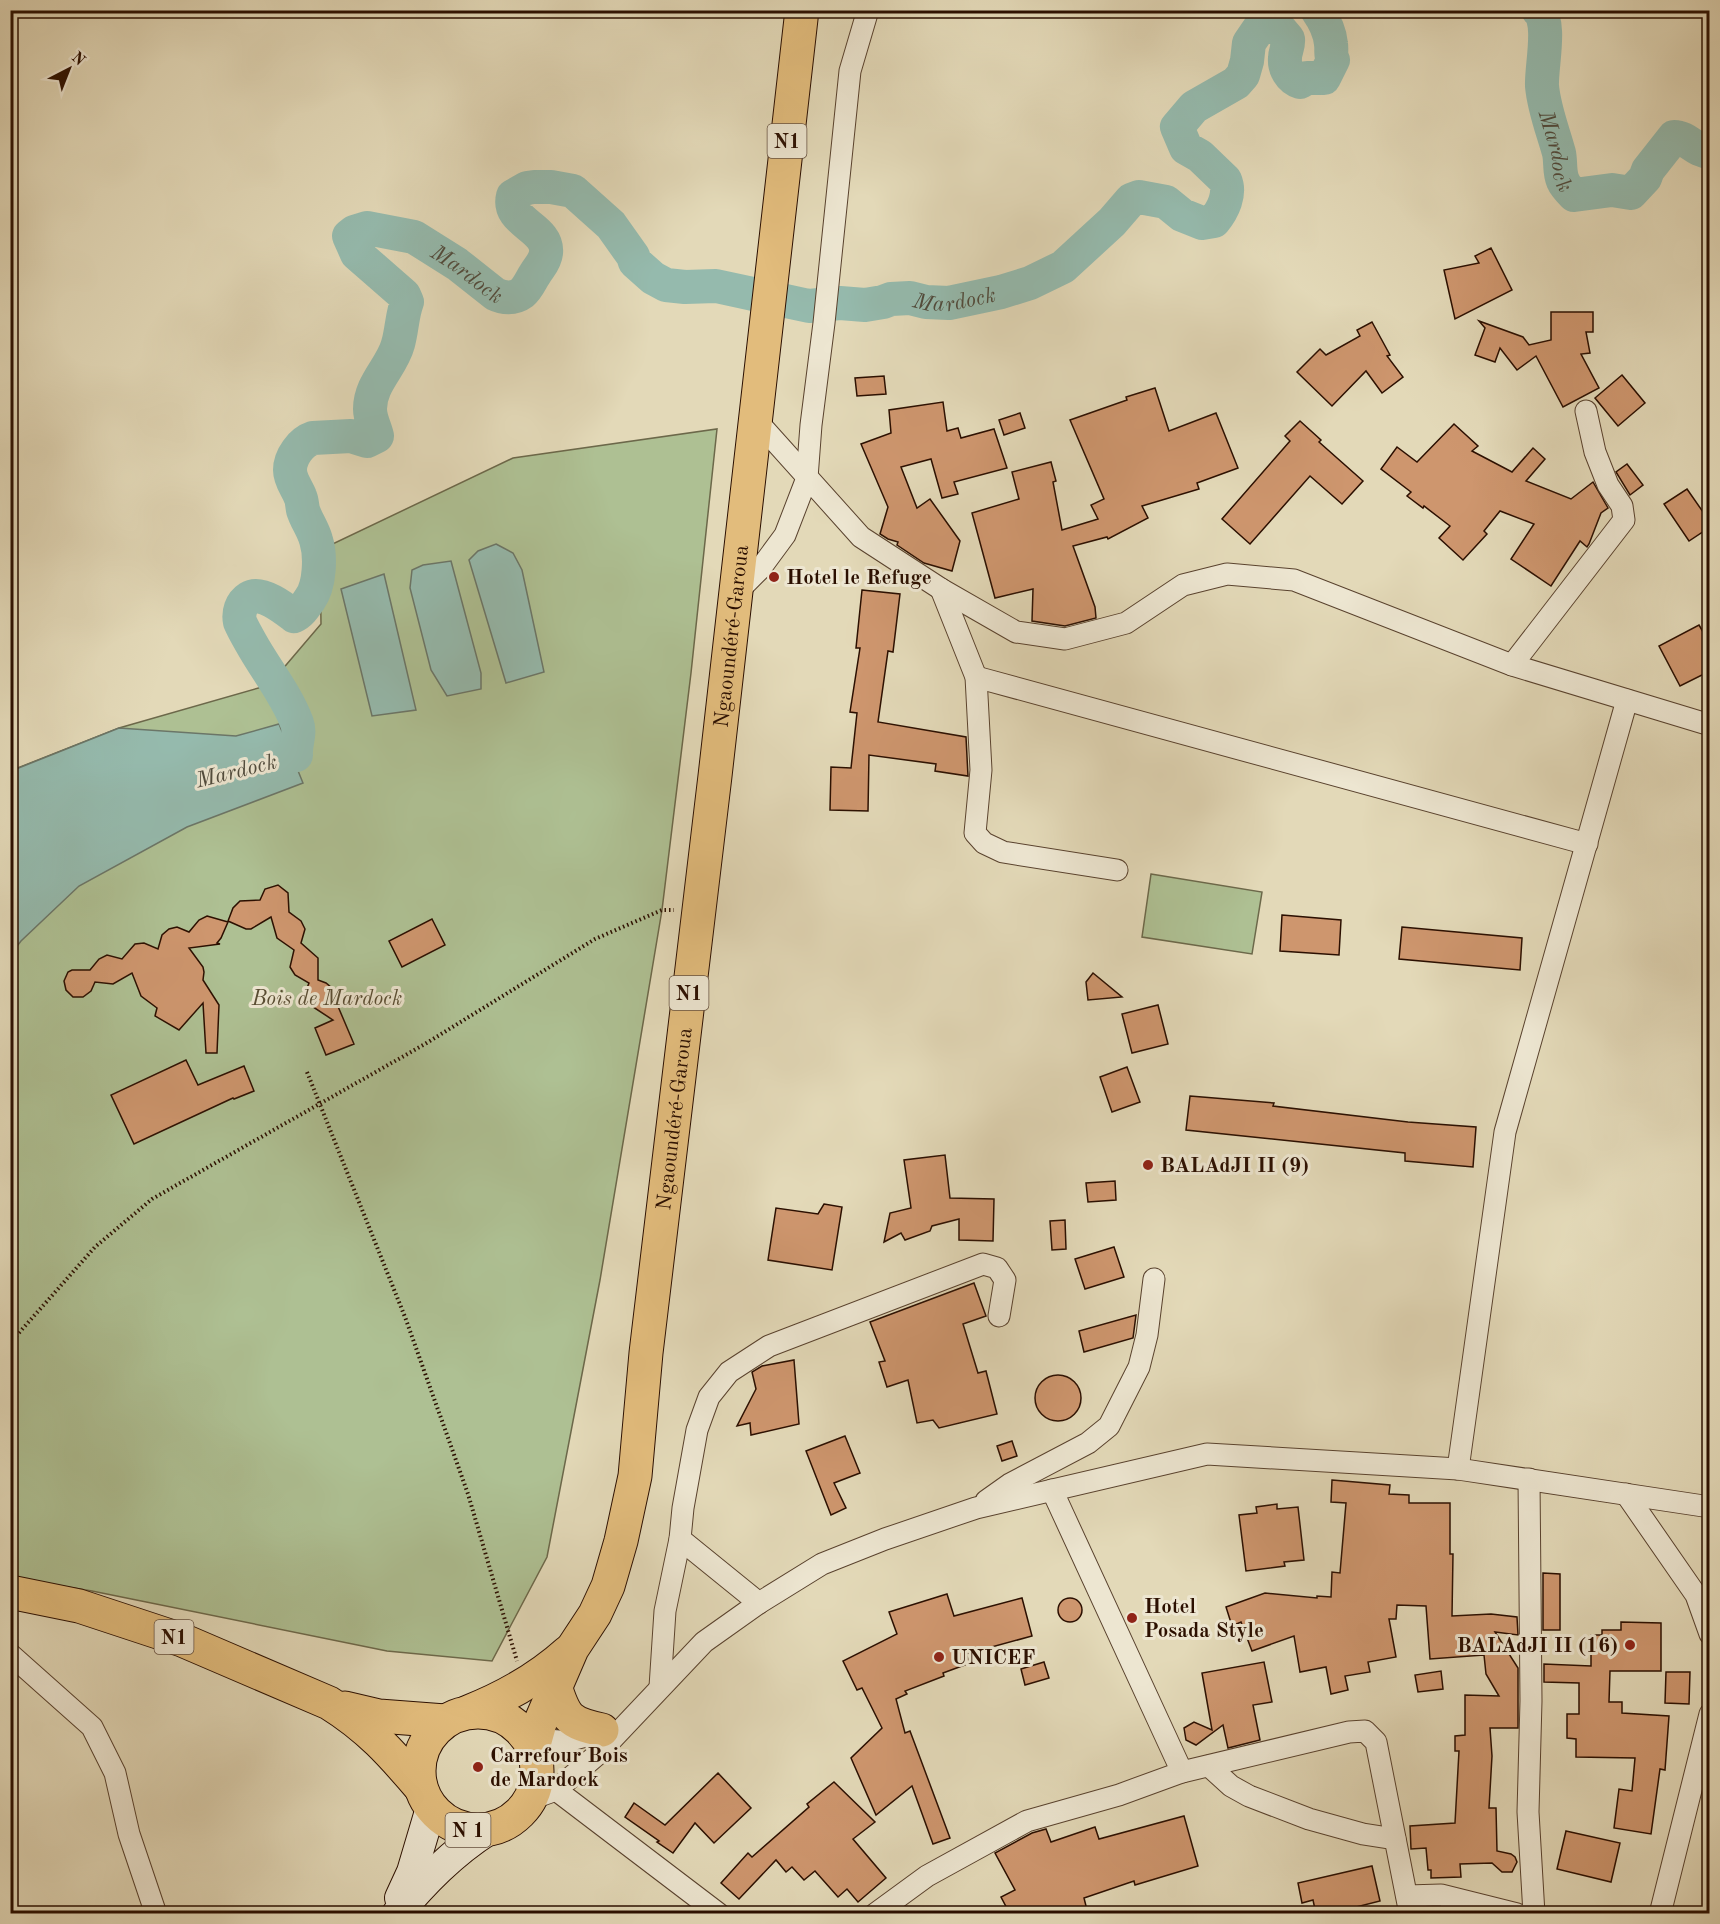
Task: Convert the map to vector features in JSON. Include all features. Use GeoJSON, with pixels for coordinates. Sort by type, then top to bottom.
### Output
{"type":"FeatureCollection","features":[{"type":"Feature","properties":{"kind":"highway","name":"Ngaoundéré-Garoua"},"geometry":{"type":"LineString","coordinates":[[457,1717],[540,1686],[572,1649],[595,1614],[608,1586],[621,1541],[635,1476],[646,1353],[802,10]]}},
{"type":"Feature","properties":{"kind":"highway","name":"N1"},"geometry":{"type":"LineString","coordinates":[[10,1592],[79,1606],[182,1640],[329,1703],[352,1717],[386,1747],[426,1798]]}},
{"type":"Feature","properties":{"kind":"highway"},"geometry":{"type":"LineString","coordinates":[[540,1686],[560,1702],[572,1720],[579,1725],[616,1725]]}},
{"type":"Feature","properties":{"kind":"highway"},"geometry":{"type":"LineString","coordinates":[[540,1686],[540,1723],[535,1742],[537,1783],[544,1795]]}},
{"type":"Feature","properties":{"kind":"highway","name":"N1"},"geometry":{"type":"LineString","coordinates":[[329,1703],[379,1716],[457,1717]]}},
{"type":"Feature","properties":{"kind":"highway"},"geometry":{"type":"LineString","coordinates":[[426,1798],[418,1763],[427,1739],[457,1717],[488,1713],[507,1719],[535,1742]]}},
{"type":"Feature","properties":{"kind":"highway","name":"N 1"},"geometry":{"type":"LineString","coordinates":[[426,1798],[447,1822],[467,1830],[488,1830],[513,1820],[544,1795]]}},
{"type":"Feature","properties":{"kind":"main road"},"geometry":{"type":"LineString","coordinates":[[395,1914],[412,1872],[426,1798]]}},
{"type":"Feature","properties":{"kind":"main road"},"geometry":{"type":"LineString","coordinates":[[395,1914],[445,1862],[488,1830]]}},
{"type":"Feature","properties":{"kind":"street"},"geometry":{"type":"LineString","coordinates":[[736,593],[760,569],[785,536],[807,478],[850,71],[868,10]]}},
{"type":"Feature","properties":{"kind":"street"},"geometry":{"type":"LineString","coordinates":[[1512,665],[1624,520],[1622,506],[1608,485],[1595,452],[1586,411]]}},
{"type":"Feature","properties":{"kind":"street"},"geometry":{"type":"LineString","coordinates":[[756,420],[861,537],[941,589],[1016,632],[1065,639],[1126,623],[1184,585],[1227,574],[1294,580],[1512,665],[1710,725]]}},
{"type":"Feature","properties":{"kind":"street"},"geometry":{"type":"LineString","coordinates":[[941,589],[976,677],[981,770],[975,833],[984,843],[1003,852],[1117,870]]}},
{"type":"Feature","properties":{"kind":"street"},"geometry":{"type":"LineString","coordinates":[[976,677],[1587,844]]}},
{"type":"Feature","properties":{"kind":"street"},"geometry":{"type":"LineString","coordinates":[[1458,1469],[1505,1132],[1628,700]]}},
{"type":"Feature","properties":{"kind":"street"},"geometry":{"type":"LineString","coordinates":[[660,1687],[665,1611],[680,1539],[697,1430],[709,1398],[729,1372],[769,1346],[983,1264],[997,1268],[1005,1280],[999,1316]]}},
{"type":"Feature","properties":{"kind":"street"},"geometry":{"type":"LineString","coordinates":[[976,1508],[1010,1484],[1088,1443],[1109,1426],[1139,1367],[1147,1335],[1154,1279]]}},
{"type":"Feature","properties":{"kind":"street"},"geometry":{"type":"LineString","coordinates":[[719,1914],[544,1795],[598,1754],[616,1725],[660,1687],[704,1642],[759,1603],[822,1564],[885,1539],[976,1508],[1207,1454],[1458,1469],[1710,1507]]}},
{"type":"Feature","properties":{"kind":"street"},"geometry":{"type":"LineString","coordinates":[[1529,1479],[1528,1812],[1534,1914]]}},
{"type":"Feature","properties":{"kind":"street"},"geometry":{"type":"LineString","coordinates":[[1052,1490],[1182,1772]]}},
{"type":"Feature","properties":{"kind":"street"},"geometry":{"type":"LineString","coordinates":[[1626,1494],[1696,1595],[1710,1634]]}},
{"type":"Feature","properties":{"kind":"street"},"geometry":{"type":"LineString","coordinates":[[680,1539],[759,1603]]}},
{"type":"Feature","properties":{"kind":"street"},"geometry":{"type":"LineString","coordinates":[[10,1654],[92,1727],[115,1773],[129,1834],[156,1914]]}},
{"type":"Feature","properties":{"kind":"street"},"geometry":{"type":"LineString","coordinates":[[1660,1914],[1710,1714]]}},
{"type":"Feature","properties":{"kind":"street"},"geometry":{"type":"LineString","coordinates":[[535,1742],[566,1742],[616,1725]]}},
{"type":"Feature","properties":{"kind":"street"},"geometry":{"type":"LineString","coordinates":[[875,1914],[927,1876],[1027,1821],[1119,1795],[1182,1772],[1349,1732],[1365,1731],[1376,1742],[1408,1905],[1441,1895],[1517,1914]]}},
{"type":"Feature","properties":{"kind":"street"},"geometry":{"type":"LineString","coordinates":[[1209,1766],[1231,1786],[1249,1796],[1309,1819],[1363,1834],[1395,1839]]}},
{"type":"Feature","properties":{"kind":"path"},"geometry":{"type":"LineString","coordinates":[[10,1343],[95,1247],[152,1199],[425,1044],[595,939],[662,910],[699,910]]}},
{"type":"Feature","properties":{"kind":"path"},"geometry":{"type":"LineString","coordinates":[[307,1072],[405,1317],[540,1686]]}},
{"type":"Feature","properties":{"kind":"green space","name":"Bois de Mardock"},"geometry":{"type":"Polygon","coordinates":[[[717,429],[691,673],[662,910],[600,1280],[547,1557],[492,1661],[387,1651],[92,1591],[11,1578],[10,771],[119,728],[269,685],[321,624],[320,550],[513,458],[717,429]]]}},
{"type":"Feature","properties":{"kind":"green space"},"geometry":{"type":"Polygon","coordinates":[[[1151,874],[1262,892],[1252,954],[1142,937],[1151,874]]]}},
{"type":"Feature","properties":{"kind":"water"},"geometry":{"type":"Polygon","coordinates":[[[496,544],[513,553],[522,570],[544,672],[506,683],[469,560],[478,551],[496,544]]]}},
{"type":"Feature","properties":{"kind":"water"},"geometry":{"type":"Polygon","coordinates":[[[451,561],[481,673],[481,689],[447,696],[431,670],[410,588],[412,570],[423,565],[451,561]]]}},
{"type":"Feature","properties":{"kind":"water"},"geometry":{"type":"Polygon","coordinates":[[[384,574],[416,710],[372,716],[341,589],[384,574]]]}},
{"type":"Feature","properties":{"kind":"water"},"geometry":{"type":"Polygon","coordinates":[[[279,724],[303,783],[187,827],[79,886],[21,941],[11,954],[11,771],[119,728],[236,736],[279,724]]]}},
{"type":"Feature","properties":{"kind":"building"},"geometry":{"type":"Polygon","coordinates":[[[1491,248],[1512,290],[1455,319],[1444,270],[1479,263],[1475,256],[1491,248]]]}},
{"type":"Feature","properties":{"kind":"building"},"geometry":{"type":"Polygon","coordinates":[[[1551,312],[1593,312],[1593,332],[1586,332],[1590,353],[1581,354],[1599,388],[1563,407],[1536,356],[1517,370],[1500,348],[1495,362],[1475,355],[1485,328],[1479,321],[1523,337],[1529,345],[1551,340],[1551,312]]]}},
{"type":"Feature","properties":{"kind":"building"},"geometry":{"type":"Polygon","coordinates":[[[1372,322],[1390,355],[1387,356],[1403,377],[1382,393],[1366,371],[1332,406],[1297,372],[1320,349],[1326,355],[1360,336],[1357,330],[1372,322]]]}},
{"type":"Feature","properties":{"kind":"building"},"geometry":{"type":"Polygon","coordinates":[[[1622,375],[1645,403],[1618,426],[1595,398],[1622,375]]]}},
{"type":"Feature","properties":{"kind":"building"},"geometry":{"type":"Polygon","coordinates":[[[884,376],[886,394],[857,396],[855,378],[884,376]]]}},
{"type":"Feature","properties":{"kind":"building"},"geometry":{"type":"Polygon","coordinates":[[[1155,388],[1169,431],[1216,413],[1238,468],[1197,483],[1199,489],[1142,506],[1148,518],[1108,539],[1107,537],[1073,546],[1095,607],[1096,618],[1065,626],[1032,621],[1033,589],[995,598],[972,513],[1019,499],[1012,472],[1051,462],[1056,481],[1053,482],[1062,530],[1098,519],[1091,505],[1104,499],[1070,420],[1155,388]]]}},
{"type":"Feature","properties":{"kind":"building"},"geometry":{"type":"Polygon","coordinates":[[[943,402],[947,431],[958,428],[961,438],[994,429],[1007,468],[954,482],[958,494],[942,498],[931,459],[901,467],[917,508],[930,499],[960,541],[952,571],[924,563],[897,545],[898,542],[880,534],[888,507],[861,444],[891,433],[889,410],[943,402]]]}},
{"type":"Feature","properties":{"kind":"building"},"geometry":{"type":"Polygon","coordinates":[[[1020,413],[1025,428],[1004,435],[999,420],[1020,413]]]}},
{"type":"Feature","properties":{"kind":"building"},"geometry":{"type":"Polygon","coordinates":[[[1300,421],[1321,440],[1319,442],[1363,481],[1342,504],[1310,476],[1250,544],[1222,519],[1290,441],[1285,436],[1300,421]]]}},
{"type":"Feature","properties":{"kind":"building"},"geometry":{"type":"Polygon","coordinates":[[[1454,424],[1478,446],[1472,451],[1512,472],[1533,448],[1545,459],[1526,481],[1571,499],[1593,482],[1608,508],[1601,513],[1587,547],[1580,541],[1551,586],[1511,559],[1534,524],[1500,511],[1484,531],[1487,534],[1463,560],[1439,538],[1450,526],[1407,496],[1411,492],[1381,469],[1397,447],[1417,462],[1454,424]]]}},
{"type":"Feature","properties":{"kind":"building"},"geometry":{"type":"Polygon","coordinates":[[[1627,464],[1643,485],[1630,495],[1616,472],[1627,464]]]}},
{"type":"Feature","properties":{"kind":"building"},"geometry":{"type":"Polygon","coordinates":[[[1687,489],[1710,522],[1710,527],[1689,541],[1664,504],[1687,489]]]}},
{"type":"Feature","properties":{"kind":"building"},"geometry":{"type":"Polygon","coordinates":[[[862,590],[900,594],[893,652],[888,651],[878,722],[966,737],[968,776],[935,771],[936,764],[869,755],[868,811],[830,810],[831,767],[851,768],[857,713],[850,712],[860,648],[856,648],[862,590]]]}},
{"type":"Feature","properties":{"kind":"building"},"geometry":{"type":"Polygon","coordinates":[[[1699,625],[1710,644],[1710,671],[1680,686],[1659,646],[1699,625]]]}},
{"type":"Feature","properties":{"kind":"building"},"geometry":{"type":"Polygon","coordinates":[[[278,885],[288,893],[289,912],[301,921],[305,929],[301,943],[318,958],[318,980],[333,989],[334,997],[354,1044],[326,1055],[315,1028],[333,1020],[307,1003],[305,993],[309,983],[295,975],[290,967],[294,950],[277,938],[271,917],[251,929],[228,921],[233,908],[240,901],[260,900],[265,889],[278,885]]]}},
{"type":"Feature","properties":{"kind":"building"},"geometry":{"type":"Polygon","coordinates":[[[1282,915],[1341,920],[1339,955],[1280,951],[1282,915]]]}},
{"type":"Feature","properties":{"kind":"building"},"geometry":{"type":"Polygon","coordinates":[[[207,916],[228,922],[217,943],[220,944],[189,948],[203,967],[203,980],[219,1005],[217,1053],[206,1053],[203,1003],[179,1030],[155,1016],[157,1008],[141,996],[132,973],[113,984],[95,982],[91,991],[83,997],[73,997],[66,990],[64,981],[68,972],[90,970],[99,959],[107,955],[122,959],[135,944],[144,943],[158,949],[162,935],[169,929],[177,927],[189,932],[199,920],[207,916]]]}},
{"type":"Feature","properties":{"kind":"building"},"geometry":{"type":"Polygon","coordinates":[[[432,919],[445,945],[402,967],[389,941],[432,919]]]}},
{"type":"Feature","properties":{"kind":"building"},"geometry":{"type":"Polygon","coordinates":[[[1402,927],[1522,938],[1520,970],[1399,959],[1402,927]]]}},
{"type":"Feature","properties":{"kind":"building"},"geometry":{"type":"Polygon","coordinates":[[[1093,973],[1122,997],[1088,1000],[1086,982],[1093,973]]]}},
{"type":"Feature","properties":{"kind":"building"},"geometry":{"type":"Polygon","coordinates":[[[1158,1005],[1168,1044],[1132,1053],[1122,1014],[1158,1005]]]}},
{"type":"Feature","properties":{"kind":"building"},"geometry":{"type":"Polygon","coordinates":[[[186,1060],[198,1085],[244,1066],[254,1091],[233,1098],[134,1144],[111,1095],[186,1060]]]}},
{"type":"Feature","properties":{"kind":"building"},"geometry":{"type":"Polygon","coordinates":[[[1127,1067],[1140,1102],[1112,1112],[1100,1077],[1127,1067]]]}},
{"type":"Feature","properties":{"kind":"building"},"geometry":{"type":"Polygon","coordinates":[[[1190,1096],[1274,1103],[1273,1106],[1408,1122],[1476,1127],[1473,1167],[1405,1161],[1405,1153],[1186,1130],[1190,1096]]]}},
{"type":"Feature","properties":{"kind":"building"},"geometry":{"type":"Polygon","coordinates":[[[945,1155],[950,1198],[994,1199],[993,1241],[959,1240],[959,1219],[932,1226],[930,1231],[905,1240],[901,1233],[884,1242],[890,1213],[911,1208],[904,1160],[945,1155]]]}},
{"type":"Feature","properties":{"kind":"building"},"geometry":{"type":"Polygon","coordinates":[[[1115,1181],[1116,1200],[1088,1202],[1086,1183],[1115,1181]]]}},
{"type":"Feature","properties":{"kind":"building"},"geometry":{"type":"Polygon","coordinates":[[[824,1204],[842,1207],[832,1270],[768,1260],[776,1208],[818,1214],[824,1204]]]}},
{"type":"Feature","properties":{"kind":"building"},"geometry":{"type":"Polygon","coordinates":[[[1065,1220],[1066,1249],[1052,1250],[1050,1221],[1065,1220]]]}},
{"type":"Feature","properties":{"kind":"building"},"geometry":{"type":"Polygon","coordinates":[[[1114,1247],[1124,1277],[1085,1289],[1075,1259],[1114,1247]]]}},
{"type":"Feature","properties":{"kind":"building"},"geometry":{"type":"Polygon","coordinates":[[[974,1283],[986,1316],[963,1324],[978,1373],[986,1371],[997,1414],[939,1428],[933,1420],[917,1423],[908,1380],[887,1387],[879,1362],[885,1361],[870,1322],[974,1283]]]}},
{"type":"Feature","properties":{"kind":"building"},"geometry":{"type":"Polygon","coordinates":[[[1136,1315],[1133,1338],[1084,1352],[1079,1331],[1136,1315]]]}},
{"type":"Feature","properties":{"kind":"building"},"geometry":{"type":"Polygon","coordinates":[[[794,1360],[799,1424],[751,1435],[750,1423],[737,1426],[756,1389],[752,1372],[762,1366],[794,1360]]]}},
{"type":"Feature","properties":{"kind":"building"},"geometry":{"type":"Polygon","coordinates":[[[1058,1375],[1067,1376],[1074,1382],[1080,1389],[1080,1407],[1074,1414],[1067,1420],[1058,1421],[1049,1420],[1042,1414],[1036,1407],[1035,1398],[1036,1389],[1042,1382],[1049,1376],[1058,1375]]]}},
{"type":"Feature","properties":{"kind":"building"},"geometry":{"type":"Polygon","coordinates":[[[845,1436],[860,1473],[834,1483],[846,1508],[831,1515],[806,1451],[845,1436]]]}},
{"type":"Feature","properties":{"kind":"building"},"geometry":{"type":"Polygon","coordinates":[[[1012,1441],[1017,1456],[1002,1461],[997,1446],[1012,1441]]]}},
{"type":"Feature","properties":{"kind":"building"},"geometry":{"type":"Polygon","coordinates":[[[1332,1480],[1390,1485],[1389,1494],[1409,1495],[1409,1503],[1450,1503],[1450,1554],[1453,1554],[1452,1616],[1491,1614],[1517,1617],[1518,1635],[1495,1632],[1518,1668],[1518,1728],[1490,1728],[1492,1756],[1489,1808],[1496,1808],[1497,1851],[1511,1854],[1517,1862],[1512,1872],[1502,1872],[1492,1863],[1460,1864],[1461,1877],[1431,1878],[1426,1848],[1411,1849],[1410,1826],[1455,1823],[1459,1751],[1455,1751],[1455,1736],[1465,1735],[1465,1695],[1499,1696],[1486,1674],[1484,1655],[1430,1659],[1426,1606],[1397,1605],[1396,1619],[1389,1619],[1396,1657],[1368,1662],[1370,1672],[1345,1676],[1348,1690],[1331,1694],[1326,1667],[1300,1672],[1294,1636],[1252,1651],[1241,1622],[1232,1626],[1226,1607],[1265,1593],[1317,1598],[1317,1596],[1331,1597],[1332,1572],[1340,1573],[1346,1503],[1331,1502],[1332,1480]]]}},
{"type":"Feature","properties":{"kind":"building"},"geometry":{"type":"Polygon","coordinates":[[[1277,1504],[1277,1509],[1298,1507],[1304,1560],[1284,1562],[1285,1566],[1246,1571],[1239,1515],[1257,1513],[1256,1507],[1277,1504]]]}},
{"type":"Feature","properties":{"kind":"building"},"geometry":{"type":"Polygon","coordinates":[[[1543,1573],[1560,1574],[1560,1630],[1543,1630],[1543,1573]]]}},
{"type":"Feature","properties":{"kind":"building"},"geometry":{"type":"Polygon","coordinates":[[[947,1594],[954,1616],[1022,1598],[1032,1636],[966,1654],[970,1663],[905,1691],[907,1694],[896,1699],[905,1733],[910,1731],[950,1838],[933,1844],[912,1786],[876,1815],[851,1758],[882,1728],[862,1688],[857,1690],[843,1661],[897,1634],[889,1612],[947,1594]]]}},
{"type":"Feature","properties":{"kind":"building"},"geometry":{"type":"Polygon","coordinates":[[[1070,1598],[1078,1602],[1082,1610],[1078,1618],[1070,1622],[1062,1618],[1058,1610],[1062,1602],[1070,1598]]]}},
{"type":"Feature","properties":{"kind":"building"},"geometry":{"type":"Polygon","coordinates":[[[1621,1622],[1661,1623],[1661,1671],[1610,1671],[1609,1702],[1622,1702],[1622,1713],[1669,1716],[1665,1770],[1660,1769],[1651,1834],[1614,1828],[1619,1789],[1632,1791],[1635,1758],[1576,1757],[1576,1739],[1567,1738],[1567,1714],[1579,1714],[1579,1683],[1544,1682],[1544,1664],[1591,1666],[1591,1635],[1602,1635],[1602,1630],[1621,1630],[1621,1622]]]}},
{"type":"Feature","properties":{"kind":"building"},"geometry":{"type":"Polygon","coordinates":[[[1044,1662],[1049,1678],[1025,1685],[1021,1669],[1044,1662]]]}},
{"type":"Feature","properties":{"kind":"building"},"geometry":{"type":"Polygon","coordinates":[[[1264,1662],[1272,1702],[1253,1705],[1260,1740],[1228,1748],[1223,1725],[1196,1745],[1186,1740],[1184,1728],[1194,1722],[1212,1730],[1202,1673],[1264,1662]]]}},
{"type":"Feature","properties":{"kind":"building"},"geometry":{"type":"Polygon","coordinates":[[[1441,1671],[1443,1689],[1418,1692],[1415,1675],[1441,1671]]]}},
{"type":"Feature","properties":{"kind":"building"},"geometry":{"type":"Polygon","coordinates":[[[1666,1672],[1690,1672],[1689,1704],[1665,1703],[1666,1672]]]}},
{"type":"Feature","properties":{"kind":"building"},"geometry":{"type":"Polygon","coordinates":[[[718,1773],[751,1808],[714,1843],[695,1823],[673,1853],[625,1817],[634,1803],[665,1825],[718,1773]]]}},
{"type":"Feature","properties":{"kind":"building"},"geometry":{"type":"Polygon","coordinates":[[[834,1782],[875,1822],[853,1839],[886,1878],[858,1902],[847,1889],[838,1897],[815,1871],[804,1880],[792,1867],[786,1872],[776,1860],[739,1899],[721,1883],[748,1853],[752,1857],[809,1807],[807,1804],[834,1782]]]}},
{"type":"Feature","properties":{"kind":"building"},"geometry":{"type":"Polygon","coordinates":[[[1184,1816],[1198,1866],[1135,1885],[1134,1881],[1084,1898],[1088,1914],[1010,1914],[1001,1897],[1015,1890],[995,1853],[1032,1833],[1046,1829],[1051,1842],[1095,1827],[1099,1839],[1184,1816]]]}},
{"type":"Feature","properties":{"kind":"building"},"geometry":{"type":"Polygon","coordinates":[[[1566,1831],[1620,1843],[1611,1882],[1557,1869],[1566,1831]]]}},
{"type":"Feature","properties":{"kind":"building"},"geometry":{"type":"Polygon","coordinates":[[[1372,1866],[1380,1901],[1352,1908],[1353,1914],[1316,1914],[1313,1900],[1302,1903],[1298,1883],[1372,1866]]]}},
{"type":"Feature","properties":{"kind":"waterway","name":"Mardock"},"geometry":{"type":"LineString","coordinates":[[247,768],[296,755],[298,731],[297,723],[287,702],[241,625],[239,619],[241,608],[249,598],[260,596],[273,601],[294,616],[310,599],[316,586],[319,570],[318,547],[291,477],[292,460],[300,446],[313,438],[351,436],[367,441],[377,436],[370,413],[371,400],[377,383],[395,352],[407,302],[404,295],[357,254],[349,236],[354,232],[367,228],[414,237],[457,264],[495,294],[512,297],[522,293],[528,286],[546,253],[541,237],[516,213],[513,196],[527,188],[551,187],[573,191],[611,225],[635,262],[653,278],[666,285],[716,286],[809,306],[840,303],[865,305],[891,299],[910,298],[926,302],[949,303],[1001,292],[1030,283],[1063,267],[1112,222],[1131,200],[1139,197],[1166,202],[1182,215],[1202,223],[1214,221],[1225,202],[1227,185],[1225,180],[1200,156],[1186,148],[1177,127],[1194,107],[1236,83],[1243,75],[1249,43],[1264,21],[1272,20],[1288,39],[1285,62],[1288,73],[1293,78],[1300,82],[1307,78],[1324,78],[1333,60],[1328,31],[1317,10]]}},
{"type":"Feature","properties":{"kind":"waterway","name":"Mardock"},"geometry":{"type":"LineString","coordinates":[[1538,10],[1542,16],[1545,34],[1542,86],[1545,103],[1559,153],[1562,178],[1574,195],[1612,190],[1631,193],[1645,178],[1648,170],[1674,137],[1710,152]]}},
{"type":"Feature","properties":{"kind":"place","name":"Hotel le Refuge"},"geometry":{"type":"Point","coordinates":[774,577]}},
{"type":"Feature","properties":{"kind":"place","name":"BALAdJI II (9)"},"geometry":{"type":"Point","coordinates":[1148,1165]}},
{"type":"Feature","properties":{"kind":"place","name":"Hotel Posada Style"},"geometry":{"type":"Point","coordinates":[1132,1618]}},
{"type":"Feature","properties":{"kind":"place","name":"BALAdJI II (16)"},"geometry":{"type":"Point","coordinates":[1630,1645]}},
{"type":"Feature","properties":{"kind":"place","name":"UNICEF"},"geometry":{"type":"Point","coordinates":[939,1657]}},
{"type":"Feature","properties":{"kind":"place","name":"Carrefour Bois de Mardock"},"geometry":{"type":"Point","coordinates":[478,1767]}}]}
